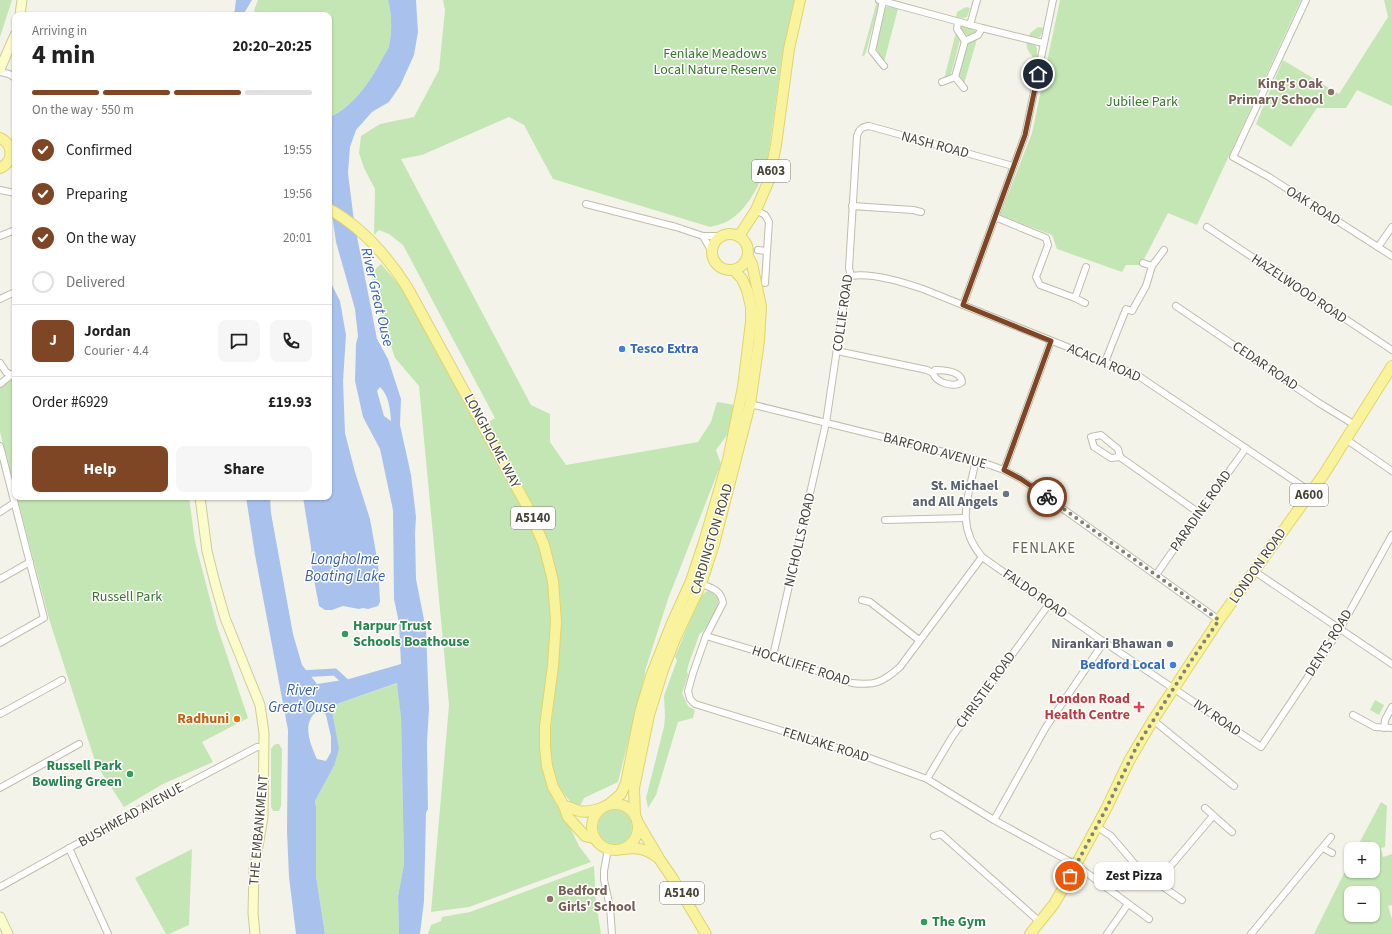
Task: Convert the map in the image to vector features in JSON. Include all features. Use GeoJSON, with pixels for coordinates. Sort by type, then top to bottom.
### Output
{"type":"FeatureCollection","features":[{"type":"Feature","properties":{"kind":"main road","name":"A603"},"geometry":{"type":"LineString","coordinates":[[739,236],[756,210],[769,180],[773,165],[789,50],[800,0]]}},
{"type":"Feature","properties":{"kind":"main road"},"geometry":{"type":"LineString","coordinates":[[1,168],[8,161],[11,153],[5,142]]}},
{"type":"Feature","properties":{"kind":"main road"},"geometry":{"type":"LineString","coordinates":[[1,168],[12,168]]}},
{"type":"Feature","properties":{"kind":"main road","name":"LONGHOLME WAY"},"geometry":{"type":"LineString","coordinates":[[332,212],[362,233],[388,260],[415,299],[533,519],[548,558],[555,594],[556,620],[554,654],[545,726],[546,757],[551,780],[568,817],[585,836],[594,838]]}},
{"type":"Feature","properties":{"kind":"main road","name":"A603"},"geometry":{"type":"LineString","coordinates":[[724,236],[749,220]]}},
{"type":"Feature","properties":{"kind":"main road"},"geometry":{"type":"LineString","coordinates":[[732,234],[739,236],[745,241],[748,248],[748,257],[745,263],[741,267],[734,270],[721,268],[714,260],[712,252],[715,242],[724,236],[732,234]]}},
{"type":"Feature","properties":{"kind":"main road","name":"CARDINGTON ROAD"},"geometry":{"type":"LineString","coordinates":[[635,818],[634,788],[649,715],[662,670],[701,584],[714,544],[750,404],[760,334],[761,306],[752,264],[748,257]]}},
{"type":"Feature","properties":{"kind":"main road","name":"CARDINGTON ROAD"},"geometry":{"type":"LineString","coordinates":[[606,807],[621,794],[626,783],[640,713],[651,676],[693,574],[728,460],[743,387],[751,322],[751,307],[747,290],[742,279],[734,270]]}},
{"type":"Feature","properties":{"kind":"main road","name":"LONDON ROAD"},"geometry":{"type":"LineString","coordinates":[[1030,934],[1059,896],[1129,761],[1153,720],[1219,620],[1347,440],[1391,369]]}},
{"type":"Feature","properties":{"kind":"main road"},"geometry":{"type":"LineString","coordinates":[[564,806],[571,807],[582,812],[606,807],[621,806],[631,812],[635,818],[637,828],[636,834],[633,841],[622,849],[608,849],[602,846],[594,838],[592,829],[594,818],[606,807]]}},
{"type":"Feature","properties":{"kind":"main road","name":"A5140"},"geometry":{"type":"LineString","coordinates":[[635,818],[673,879],[703,932]]}},
{"type":"Feature","properties":{"kind":"main road","name":"A5140"},"geometry":{"type":"LineString","coordinates":[[622,849],[644,849],[660,860]]}},
{"type":"Feature","properties":{"kind":"street"},"geometry":{"type":"LineString","coordinates":[[20,12],[22,0]]}},
{"type":"Feature","properties":{"kind":"street"},"geometry":{"type":"LineString","coordinates":[[970,25],[977,0]]}},
{"type":"Feature","properties":{"kind":"street"},"geometry":{"type":"LineString","coordinates":[[963,305],[1025,135],[1053,0]]}},
{"type":"Feature","properties":{"kind":"street","name":"OAK ROAD"},"geometry":{"type":"LineString","coordinates":[[1306,0],[1233,157],[1269,177],[1392,256]]}},
{"type":"Feature","properties":{"kind":"street"},"geometry":{"type":"LineString","coordinates":[[884,66],[872,51],[881,1],[895,2],[958,22],[1044,43]]}},
{"type":"Feature","properties":{"kind":"street"},"geometry":{"type":"LineString","coordinates":[[955,77],[965,41],[957,29],[958,22]]}},
{"type":"Feature","properties":{"kind":"street"},"geometry":{"type":"LineString","coordinates":[[965,41],[978,36],[982,28]]}},
{"type":"Feature","properties":{"kind":"street"},"geometry":{"type":"LineString","coordinates":[[12,42],[0,71],[12,76]]}},
{"type":"Feature","properties":{"kind":"street"},"geometry":{"type":"LineString","coordinates":[[942,82],[955,77]]}},
{"type":"Feature","properties":{"kind":"street"},"geometry":{"type":"LineString","coordinates":[[955,77],[964,88]]}},
{"type":"Feature","properties":{"kind":"street","name":"NASH ROAD"},"geometry":{"type":"LineString","coordinates":[[858,130],[869,126],[1013,166]]}},
{"type":"Feature","properties":{"kind":"street","name":"COLLIE ROAD"},"geometry":{"type":"LineString","coordinates":[[826,423],[848,281],[851,276],[849,268],[856,136],[858,130]]}},
{"type":"Feature","properties":{"kind":"street"},"geometry":{"type":"LineString","coordinates":[[0,190],[12,192]]}},
{"type":"Feature","properties":{"kind":"street"},"geometry":{"type":"LineString","coordinates":[[586,204],[676,227],[703,236],[724,236]]}},
{"type":"Feature","properties":{"kind":"street"},"geometry":{"type":"LineString","coordinates":[[852,206],[913,210],[921,212]]}},
{"type":"Feature","properties":{"kind":"street"},"geometry":{"type":"LineString","coordinates":[[756,210],[765,215],[769,222],[765,283]]}},
{"type":"Feature","properties":{"kind":"street"},"geometry":{"type":"LineString","coordinates":[[995,217],[1046,238],[1048,244],[1036,277],[1040,285],[1085,303]]}},
{"type":"Feature","properties":{"kind":"street"},"geometry":{"type":"LineString","coordinates":[[1378,247],[1392,226]]}},
{"type":"Feature","properties":{"kind":"street","name":"HAZELWOOD ROAD"},"geometry":{"type":"LineString","coordinates":[[1207,227],[1392,350]]}},
{"type":"Feature","properties":{"kind":"street"},"geometry":{"type":"LineString","coordinates":[[0,236],[12,231]]}},
{"type":"Feature","properties":{"kind":"street"},"geometry":{"type":"LineString","coordinates":[[703,236],[712,252]]}},
{"type":"Feature","properties":{"kind":"street"},"geometry":{"type":"LineString","coordinates":[[758,250],[767,251]]}},
{"type":"Feature","properties":{"kind":"street"},"geometry":{"type":"LineString","coordinates":[[1105,362],[1126,309],[1132,311],[1146,286],[1152,266],[1164,250]]}},
{"type":"Feature","properties":{"kind":"street"},"geometry":{"type":"LineString","coordinates":[[1143,263],[1152,266]]}},
{"type":"Feature","properties":{"kind":"street"},"geometry":{"type":"LineString","coordinates":[[1075,298],[1086,267]]}},
{"type":"Feature","properties":{"kind":"street","name":"ACACIA ROAD"},"geometry":{"type":"LineString","coordinates":[[851,276],[857,275],[900,281],[1137,375],[1311,492]]}},
{"type":"Feature","properties":{"kind":"street"},"geometry":{"type":"LineString","coordinates":[[0,299],[12,293]]}},
{"type":"Feature","properties":{"kind":"street","name":"CEDAR ROAD"},"geometry":{"type":"LineString","coordinates":[[1176,306],[1319,403],[1355,425]]}},
{"type":"Feature","properties":{"kind":"street"},"geometry":{"type":"LineString","coordinates":[[1004,470],[1051,341]]}},
{"type":"Feature","properties":{"kind":"street"},"geometry":{"type":"LineString","coordinates":[[837,352],[927,370],[933,373]]}},
{"type":"Feature","properties":{"kind":"street"},"geometry":{"type":"LineString","coordinates":[[0,363],[6,372],[12,373]]}},
{"type":"Feature","properties":{"kind":"street"},"geometry":{"type":"LineString","coordinates":[[0,384],[12,374]]}},
{"type":"Feature","properties":{"kind":"street","name":"BARFORD AVENUE"},"geometry":{"type":"LineString","coordinates":[[750,404],[976,460],[1004,470],[1038,490],[1219,620]]}},
{"type":"Feature","properties":{"kind":"street","name":"NICHOLLS ROAD"},"geometry":{"type":"LineString","coordinates":[[774,656],[826,423]]}},
{"type":"Feature","properties":{"kind":"street"},"geometry":{"type":"LineString","coordinates":[[1120,457],[1118,448],[1101,435],[1092,437],[1094,447],[1111,458],[1120,457],[1199,513]]}},
{"type":"Feature","properties":{"kind":"street"},"geometry":{"type":"LineString","coordinates":[[1347,440],[1392,471]]}},
{"type":"Feature","properties":{"kind":"street"},"geometry":{"type":"LineString","coordinates":[[0,448],[12,495]]}},
{"type":"Feature","properties":{"kind":"street","name":"PARADINE ROAD"},"geometry":{"type":"LineString","coordinates":[[1156,575],[1246,448]]}},
{"type":"Feature","properties":{"kind":"street","name":"FALDO ROAD"},"geometry":{"type":"LineString","coordinates":[[976,460],[965,518],[969,537],[974,548],[982,557],[1049,604],[1174,688]]}},
{"type":"Feature","properties":{"kind":"street"},"geometry":{"type":"LineString","coordinates":[[0,643],[44,618],[13,500]]}},
{"type":"Feature","properties":{"kind":"street","name":"THE EMBANKMENT"},"geometry":{"type":"LineString","coordinates":[[200,500],[207,551],[217,590],[225,618],[260,705],[264,733],[263,817],[254,870],[253,913],[255,934]]}},
{"type":"Feature","properties":{"kind":"street"},"geometry":{"type":"LineString","coordinates":[[0,512],[14,503]]}},
{"type":"Feature","properties":{"kind":"street"},"geometry":{"type":"LineString","coordinates":[[885,520],[965,518]]}},
{"type":"Feature","properties":{"kind":"street","name":"DENTS ROAD"},"geometry":{"type":"LineString","coordinates":[[1261,747],[1340,629],[1392,535]]}},
{"type":"Feature","properties":{"kind":"street","name":"HOCKLIFFE ROAD"},"geometry":{"type":"LineString","coordinates":[[706,636],[774,656],[852,683],[866,684],[879,682],[888,678],[900,667],[982,557]]}},
{"type":"Feature","properties":{"kind":"street"},"geometry":{"type":"LineString","coordinates":[[0,579],[30,562]]}},
{"type":"Feature","properties":{"kind":"street"},"geometry":{"type":"LineString","coordinates":[[1254,571],[1392,664]]}},
{"type":"Feature","properties":{"kind":"street","name":"FENLAKE ROAD"},"geometry":{"type":"LineString","coordinates":[[701,584],[720,592],[723,602],[706,636],[688,691],[690,699],[695,704],[867,757],[927,779],[994,820],[1076,865],[1149,919]]}},
{"type":"Feature","properties":{"kind":"street"},"geometry":{"type":"LineString","coordinates":[[862,600],[870,602],[920,640]]}},
{"type":"Feature","properties":{"kind":"street","name":"CHRISTIE ROAD"},"geometry":{"type":"LineString","coordinates":[[927,779],[952,737],[1049,604]]}},
{"type":"Feature","properties":{"kind":"street"},"geometry":{"type":"LineString","coordinates":[[994,820],[1046,727],[1104,642]]}},
{"type":"Feature","properties":{"kind":"street"},"geometry":{"type":"LineString","coordinates":[[0,714],[62,680]]}},
{"type":"Feature","properties":{"kind":"street","name":"IVY ROAD"},"geometry":{"type":"LineString","coordinates":[[1174,688],[1261,747]]}},
{"type":"Feature","properties":{"kind":"street"},"geometry":{"type":"LineString","coordinates":[[1384,728],[1385,720],[1392,707]]}},
{"type":"Feature","properties":{"kind":"street"},"geometry":{"type":"LineString","coordinates":[[1353,715],[1369,725],[1392,728]]}},
{"type":"Feature","properties":{"kind":"street"},"geometry":{"type":"LineString","coordinates":[[1153,720],[1234,786]]}},
{"type":"Feature","properties":{"kind":"street"},"geometry":{"type":"LineString","coordinates":[[0,788],[79,744]]}},
{"type":"Feature","properties":{"kind":"street","name":"BUSHMEAD AVENUE"},"geometry":{"type":"LineString","coordinates":[[0,887],[125,817],[257,747],[263,747]]}},
{"type":"Feature","properties":{"kind":"street"},"geometry":{"type":"LineString","coordinates":[[1205,808],[1232,832]]}},
{"type":"Feature","properties":{"kind":"street"},"geometry":{"type":"LineString","coordinates":[[1157,882],[1213,816]]}},
{"type":"Feature","properties":{"kind":"street"},"geometry":{"type":"LineString","coordinates":[[1096,826],[1109,834],[1134,863],[1182,900]]}},
{"type":"Feature","properties":{"kind":"street"},"geometry":{"type":"LineString","coordinates":[[934,836],[941,834],[1040,922]]}},
{"type":"Feature","properties":{"kind":"street"},"geometry":{"type":"LineString","coordinates":[[1251,934],[1331,838]]}},
{"type":"Feature","properties":{"kind":"street"},"geometry":{"type":"LineString","coordinates":[[70,848],[108,934]]}},
{"type":"Feature","properties":{"kind":"street"},"geometry":{"type":"LineString","coordinates":[[1323,848],[1332,853]]}},
{"type":"Feature","properties":{"kind":"street"},"geometry":{"type":"LineString","coordinates":[[608,849],[604,880],[610,907],[612,934]]}},
{"type":"Feature","properties":{"kind":"street"},"geometry":{"type":"LineString","coordinates":[[1107,934],[1128,904]]}},
{"type":"Feature","properties":{"kind":"street"},"geometry":{"type":"LineString","coordinates":[[0,917],[8,934]]}},
{"type":"Feature","properties":{"kind":"green space"},"geometry":{"type":"Polygon","coordinates":[[[0,0],[12,0],[0,37],[0,0]]]}},
{"type":"Feature","properties":{"kind":"green space"},"geometry":{"type":"Polygon","coordinates":[[[258,0],[388,0],[391,35],[388,48],[373,76],[360,93],[345,108],[332,116],[332,12],[255,12],[254,10],[258,0]]]}},
{"type":"Feature","properties":{"kind":"green space","name":"Fenlake Meadows Local Nature Reserve"},"geometry":{"type":"Polygon","coordinates":[[[443,0],[796,0],[786,47],[782,57],[767,164],[756,189],[747,203],[735,216],[724,223],[710,227],[553,179],[524,125],[509,117],[422,155],[401,159],[531,405],[550,414],[550,442],[566,465],[698,442],[711,422],[717,402],[735,405],[727,435],[716,450],[721,464],[668,599],[645,671],[618,782],[584,798],[580,806],[573,805],[559,786],[551,761],[551,728],[561,630],[560,596],[556,571],[542,527],[487,423],[495,418],[403,245],[389,234],[379,230],[374,235],[375,189],[364,168],[359,153],[361,136],[380,124],[414,117],[439,70],[445,10],[443,0]]]}},
{"type":"Feature","properties":{"kind":"green space","name":"Jubilee Park"},"geometry":{"type":"Polygon","coordinates":[[[1060,0],[1301,0],[1197,225],[1168,213],[1141,265],[1126,265],[1122,272],[1057,249],[1052,235],[1000,215],[1032,133],[1060,0]]]}},
{"type":"Feature","properties":{"kind":"green space"},"geometry":{"type":"Polygon","coordinates":[[[1384,0],[1392,0],[1392,106],[1357,90],[1346,108],[1317,108],[1291,147],[1256,124],[1283,60],[1339,94],[1388,17],[1384,0]]]}},
{"type":"Feature","properties":{"kind":"green space"},"geometry":{"type":"Polygon","coordinates":[[[877,1],[879,4],[866,52],[864,56],[862,56],[877,1]]]}},
{"type":"Feature","properties":{"kind":"green space"},"geometry":{"type":"Polygon","coordinates":[[[888,6],[898,9],[884,62],[875,47],[885,8],[888,6]]]}},
{"type":"Feature","properties":{"kind":"green space"},"geometry":{"type":"Polygon","coordinates":[[[966,7],[970,8],[967,17],[956,17],[957,12],[966,7]]]}},
{"type":"Feature","properties":{"kind":"green space"},"geometry":{"type":"Polygon","coordinates":[[[960,25],[974,27],[976,32],[974,35],[968,36],[961,31],[960,25]]]}},
{"type":"Feature","properties":{"kind":"green space"},"geometry":{"type":"Polygon","coordinates":[[[1038,27],[1044,28],[1040,37],[1036,38],[1029,36],[1030,33],[1038,27]]]}},
{"type":"Feature","properties":{"kind":"green space"},"geometry":{"type":"Polygon","coordinates":[[[956,32],[960,40],[951,74],[944,79],[956,32]]]}},
{"type":"Feature","properties":{"kind":"green space"},"geometry":{"type":"Polygon","coordinates":[[[977,39],[964,84],[959,78],[958,73],[967,43],[971,40],[977,39]]]}},
{"type":"Feature","properties":{"kind":"green space"},"geometry":{"type":"Polygon","coordinates":[[[1027,42],[1035,45],[1037,48],[1037,58],[1034,58],[1027,49],[1027,42]]]}},
{"type":"Feature","properties":{"kind":"green space"},"geometry":{"type":"Polygon","coordinates":[[[381,264],[400,286],[420,319],[526,515],[540,545],[547,567],[553,626],[542,763],[546,781],[552,796],[571,825],[570,827],[579,846],[591,862],[469,907],[431,912],[449,705],[419,386],[395,358],[375,298],[372,272],[381,264]]]}},
{"type":"Feature","properties":{"kind":"green space"},"geometry":{"type":"Polygon","coordinates":[[[12,379],[12,478],[0,432],[0,388],[12,379]]]}},
{"type":"Feature","properties":{"kind":"green space","name":"Russell Park"},"geometry":{"type":"Polygon","coordinates":[[[18,500],[189,500],[195,542],[217,626],[248,718],[202,742],[213,762],[163,784],[124,807],[96,764],[50,622],[18,500]]]}},
{"type":"Feature","properties":{"kind":"green space"},"geometry":{"type":"Polygon","coordinates":[[[707,591],[711,591],[718,596],[718,605],[703,632],[700,633],[689,663],[687,671],[688,675],[682,693],[688,706],[695,710],[693,718],[678,722],[656,795],[648,808],[646,798],[664,727],[664,696],[677,660],[675,657],[700,596],[707,591]]]}},
{"type":"Feature","properties":{"kind":"green space"},"geometry":{"type":"Polygon","coordinates":[[[398,683],[401,718],[404,864],[398,896],[399,934],[325,934],[316,876],[315,801],[334,766],[331,706],[398,683]]]}},
{"type":"Feature","properties":{"kind":"green space"},"geometry":{"type":"Polygon","coordinates":[[[1375,700],[1384,705],[1379,715],[1370,710],[1375,700]]]}},
{"type":"Feature","properties":{"kind":"green space"},"geometry":{"type":"Polygon","coordinates":[[[276,744],[279,744],[282,749],[281,806],[279,811],[273,811],[271,807],[271,749],[276,744]]]}},
{"type":"Feature","properties":{"kind":"green space"},"geometry":{"type":"Polygon","coordinates":[[[1381,802],[1387,806],[1385,847],[1381,848],[1383,857],[1392,854],[1392,905],[1388,906],[1392,919],[1392,934],[1314,934],[1344,873],[1344,878],[1380,878],[1380,842],[1360,842],[1381,802]]]}},
{"type":"Feature","properties":{"kind":"green space"},"geometry":{"type":"Polygon","coordinates":[[[618,810],[625,812],[630,817],[632,827],[630,837],[625,842],[612,844],[605,842],[600,837],[598,824],[600,817],[605,812],[618,810]]]}},
{"type":"Feature","properties":{"kind":"green space"},"geometry":{"type":"Polygon","coordinates":[[[192,849],[189,925],[166,934],[135,878],[192,849]]]}},
{"type":"Feature","properties":{"kind":"green space","name":"Bedford Girls' School"},"geometry":{"type":"Polygon","coordinates":[[[594,866],[596,902],[601,934],[428,934],[431,925],[441,921],[442,917],[470,912],[594,866]]]}},
{"type":"Feature","properties":{"kind":"water"},"geometry":{"type":"Polygon","coordinates":[[[236,0],[252,0],[245,12],[234,12],[236,0]]]}},
{"type":"Feature","properties":{"kind":"water","name":"River Great Ouse"},"geometry":{"type":"Polygon","coordinates":[[[388,0],[416,0],[418,32],[414,55],[400,86],[389,102],[372,112],[356,130],[350,147],[348,173],[354,221],[377,339],[388,359],[401,399],[400,425],[411,475],[416,517],[416,579],[426,630],[429,709],[427,743],[428,809],[426,813],[424,901],[420,934],[399,934],[398,896],[404,864],[401,718],[397,683],[331,706],[339,749],[334,766],[315,801],[316,876],[325,934],[296,934],[289,877],[287,831],[288,730],[255,555],[246,500],[270,500],[271,513],[293,634],[302,665],[317,684],[349,679],[401,664],[399,623],[394,599],[393,510],[380,449],[363,417],[355,381],[356,344],[358,336],[355,309],[336,242],[332,214],[332,116],[345,108],[353,101],[373,76],[389,46],[391,35],[391,17],[388,0]],[[380,387],[377,391],[384,416],[391,421],[387,398],[380,387]],[[318,710],[312,717],[308,728],[311,744],[317,759],[326,761],[331,752],[331,737],[326,715],[318,710]]]}},
{"type":"Feature","properties":{"kind":"water","name":"Longholme Boating Lake"},"geometry":{"type":"Polygon","coordinates":[[[332,285],[340,301],[346,335],[343,381],[345,433],[355,472],[370,519],[378,564],[380,602],[378,606],[368,609],[359,609],[343,606],[332,610],[325,610],[319,606],[312,569],[311,547],[303,500],[332,500],[332,285]]]}},
{"type":"Feature","properties":{"kind":"waterway","name":"River Great Ouse"},"geometry":{"type":"LineString","coordinates":[[300,674],[335,672],[350,686]]}},
{"type":"Feature","properties":{"kind":"way so far"},"geometry":{"type":"LineString","coordinates":[[1047,497],[1219,620],[1137,746],[1106,809],[1070,876]]}},
{"type":"Feature","properties":{"kind":"place","name":"King's Oak Primary School"},"geometry":{"type":"Point","coordinates":[1331,92]}},
{"type":"Feature","properties":{"kind":"place","name":"Tesco Extra"},"geometry":{"type":"Point","coordinates":[622,349]}},
{"type":"Feature","properties":{"kind":"place","name":"St. Michael and All Angels"},"geometry":{"type":"Point","coordinates":[1006,494]}},
{"type":"Feature","properties":{"kind":"place","name":"Harpur Trust Schools Boathouse"},"geometry":{"type":"Point","coordinates":[345,634]}},
{"type":"Feature","properties":{"kind":"place","name":"Nirankari Bhawan"},"geometry":{"type":"Point","coordinates":[1170,644]}},
{"type":"Feature","properties":{"kind":"place","name":"Bedford Local"},"geometry":{"type":"Point","coordinates":[1173,665]}},
{"type":"Feature","properties":{"kind":"place","name":"London Road Health Centre"},"geometry":{"type":"Point","coordinates":[1139,707]}},
{"type":"Feature","properties":{"kind":"place","name":"Radhuni"},"geometry":{"type":"Point","coordinates":[237,719]}},
{"type":"Feature","properties":{"kind":"place","name":"Russell Park Bowling Green"},"geometry":{"type":"Point","coordinates":[130,774]}},
{"type":"Feature","properties":{"kind":"place","name":"Zest Pizza"},"geometry":{"type":"Point","coordinates":[1070,876]}},
{"type":"Feature","properties":{"kind":"place","name":"Bedford Girls' School"},"geometry":{"type":"Point","coordinates":[550,899]}},
{"type":"Feature","properties":{"kind":"place","name":"The Gym"},"geometry":{"type":"Point","coordinates":[924,922]}},
{"type":"Feature","properties":{"kind":"district","name":"FENLAKE"},"geometry":{"type":"Point","coordinates":[1044,548]}},
{"type":"Feature","properties":{"kind":"route"},"geometry":{"type":"LineString","coordinates":[[1038,74],[1025,135],[963,305],[1051,341],[1004,470],[1021,479],[1047,497]]}}]}
